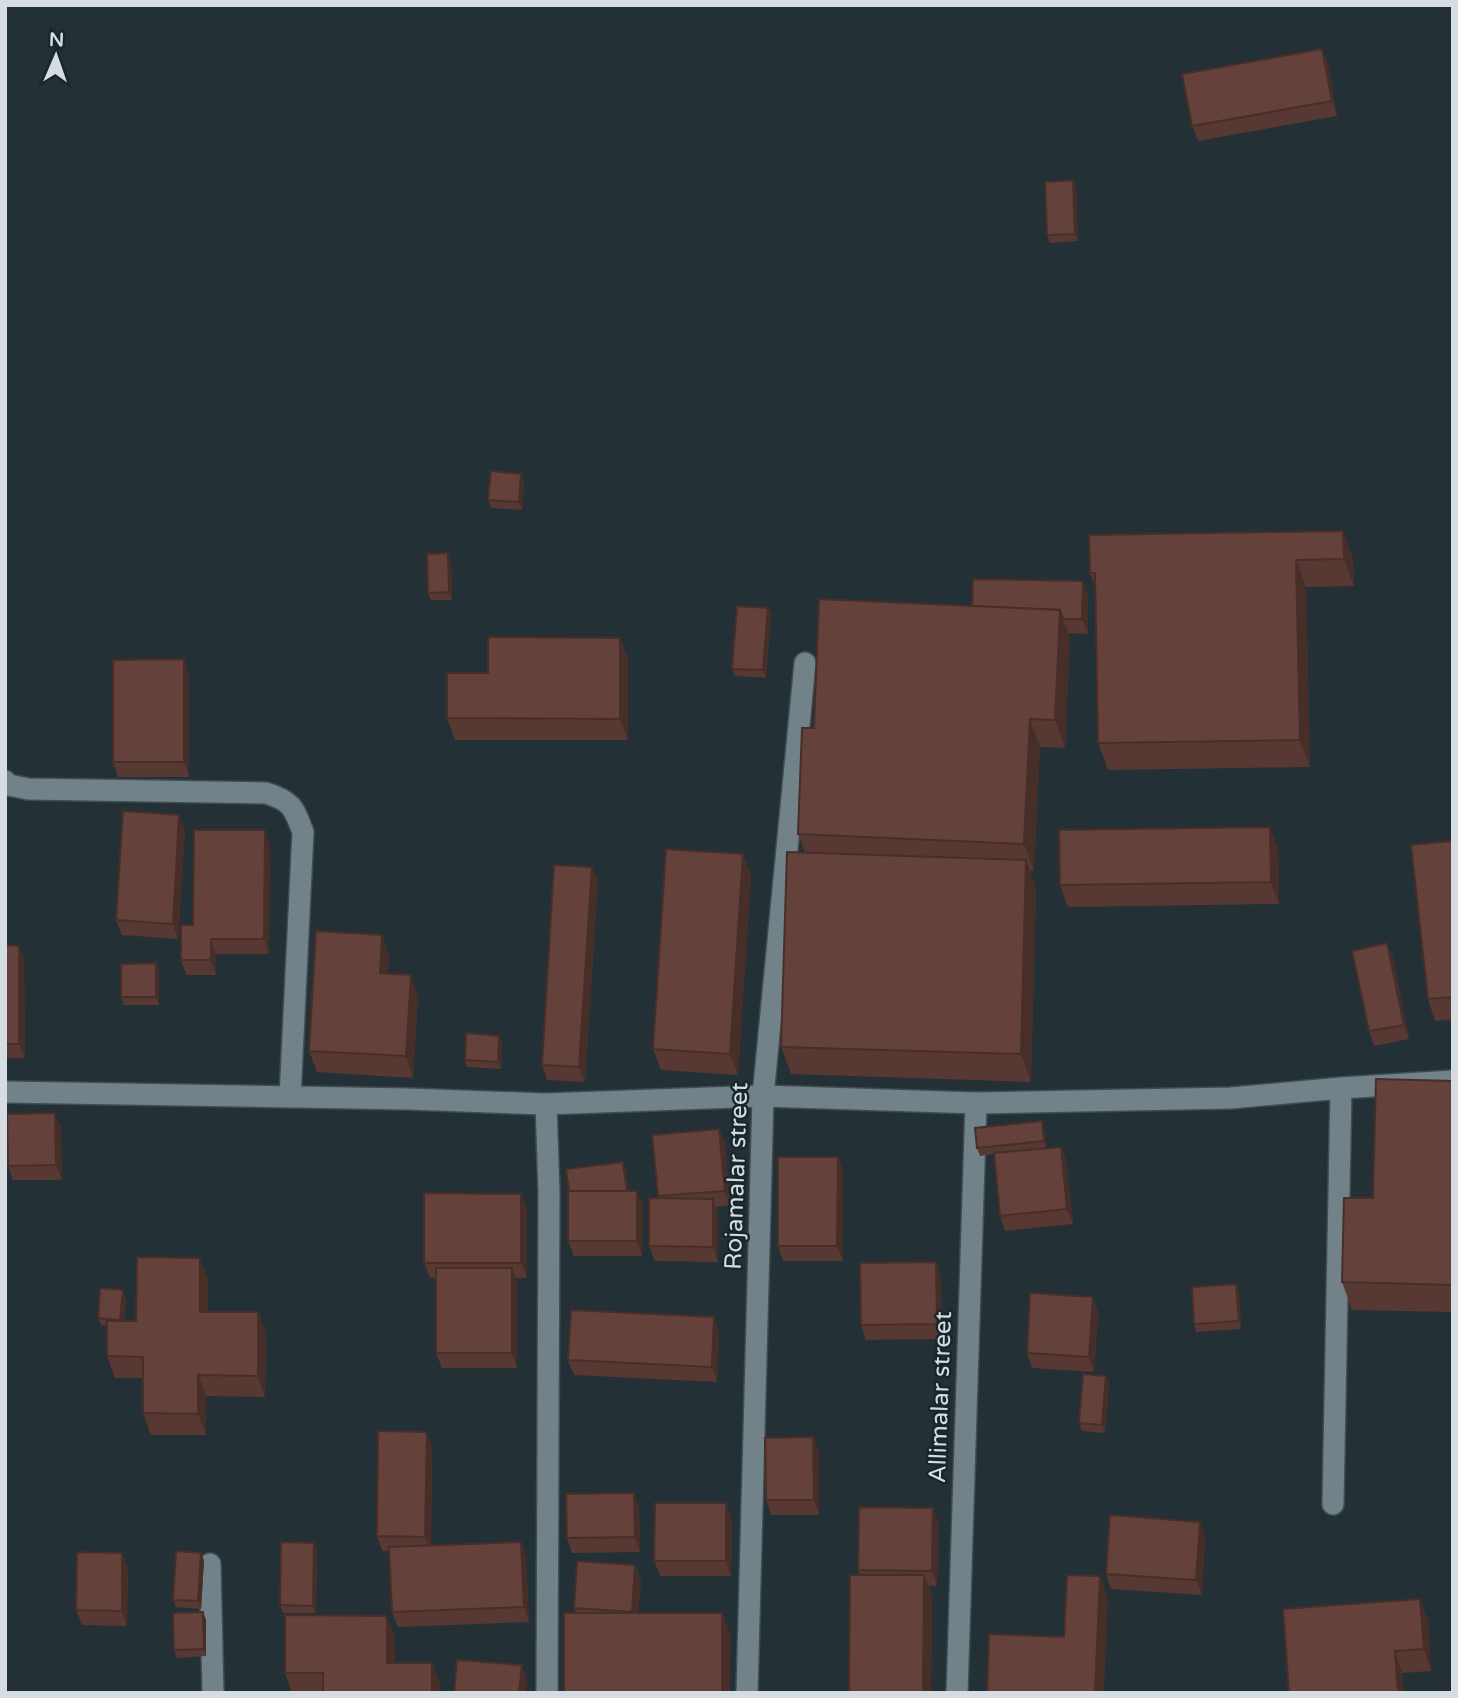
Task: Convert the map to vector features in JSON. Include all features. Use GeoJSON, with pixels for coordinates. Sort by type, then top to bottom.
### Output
{"type":"FeatureCollection","features":[{"type":"Feature","properties":{"kind":"street","name":"Rojamalar street"},"geometry":{"type":"LineString","coordinates":[[747,1693],[763,1096],[805,663]]}},
{"type":"Feature","properties":{"kind":"street"},"geometry":{"type":"LineString","coordinates":[[5,781],[9,786],[27,789],[266,793],[281,798],[294,808],[303,832],[290,1097]]}},
{"type":"Feature","properties":{"kind":"street"},"geometry":{"type":"LineString","coordinates":[[5,1092],[546,1104],[763,1096],[976,1103],[1231,1098],[1453,1081]]}},
{"type":"Feature","properties":{"kind":"street"},"geometry":{"type":"LineString","coordinates":[[1333,1504],[1341,1088]]}},
{"type":"Feature","properties":{"kind":"street","name":"Allimalar street"},"geometry":{"type":"LineString","coordinates":[[957,1693],[976,1103]]}},
{"type":"Feature","properties":{"kind":"street"},"geometry":{"type":"LineString","coordinates":[[546,1104],[549,1192],[547,1693]]}},
{"type":"Feature","properties":{"kind":"street"},"geometry":{"type":"LineString","coordinates":[[210,1564],[213,1693]]}},
{"type":"Feature","properties":{"kind":"building"},"geometry":{"type":"Polygon","coordinates":[[[1322,49],[1332,101],[1192,126],[1182,74],[1322,49]]]}},
{"type":"Feature","properties":{"kind":"building"},"geometry":{"type":"Polygon","coordinates":[[[1073,180],[1075,234],[1047,235],[1045,182],[1073,180]]]}},
{"type":"Feature","properties":{"kind":"building"},"geometry":{"type":"Polygon","coordinates":[[[491,471],[521,474],[519,502],[488,500],[491,471]]]}},
{"type":"Feature","properties":{"kind":"building"},"geometry":{"type":"Polygon","coordinates":[[[1343,531],[1344,559],[1296,560],[1300,740],[1098,743],[1095,573],[1090,573],[1089,535],[1343,531]]]}},
{"type":"Feature","properties":{"kind":"building"},"geometry":{"type":"Polygon","coordinates":[[[448,553],[449,592],[428,593],[427,554],[448,553]]]}},
{"type":"Feature","properties":{"kind":"building"},"geometry":{"type":"Polygon","coordinates":[[[973,579],[1083,581],[1082,619],[1063,619],[1060,610],[972,606],[973,579]]]}},
{"type":"Feature","properties":{"kind":"building"},"geometry":{"type":"Polygon","coordinates":[[[819,599],[1060,610],[1055,720],[1030,719],[1024,844],[798,834],[802,728],[814,728],[819,599]]]}},
{"type":"Feature","properties":{"kind":"building"},"geometry":{"type":"Polygon","coordinates":[[[737,606],[768,608],[763,670],[732,669],[737,606]]]}},
{"type":"Feature","properties":{"kind":"building"},"geometry":{"type":"Polygon","coordinates":[[[488,637],[620,638],[620,719],[447,718],[447,673],[488,673],[488,637]]]}},
{"type":"Feature","properties":{"kind":"building"},"geometry":{"type":"Polygon","coordinates":[[[184,659],[184,762],[113,762],[113,660],[184,659]]]}},
{"type":"Feature","properties":{"kind":"building"},"geometry":{"type":"Polygon","coordinates":[[[123,811],[179,815],[173,924],[116,920],[123,811]]]}},
{"type":"Feature","properties":{"kind":"building"},"geometry":{"type":"Polygon","coordinates":[[[1270,827],[1271,882],[1060,885],[1059,830],[1270,827]]]}},
{"type":"Feature","properties":{"kind":"building"},"geometry":{"type":"Polygon","coordinates":[[[194,830],[265,830],[264,939],[211,939],[211,960],[181,960],[181,925],[193,925],[194,830]]]}},
{"type":"Feature","properties":{"kind":"building"},"geometry":{"type":"Polygon","coordinates":[[[1453,841],[1453,997],[1428,999],[1411,845],[1453,841]]]}},
{"type":"Feature","properties":{"kind":"building"},"geometry":{"type":"Polygon","coordinates":[[[666,849],[743,854],[730,1054],[653,1049],[666,849]]]}},
{"type":"Feature","properties":{"kind":"building"},"geometry":{"type":"Polygon","coordinates":[[[787,852],[1026,860],[1021,1054],[781,1047],[787,852]]]}},
{"type":"Feature","properties":{"kind":"building"},"geometry":{"type":"Polygon","coordinates":[[[554,865],[592,867],[579,1067],[542,1065],[554,865]]]}},
{"type":"Feature","properties":{"kind":"building"},"geometry":{"type":"Polygon","coordinates":[[[316,931],[382,935],[380,973],[411,975],[406,1056],[309,1051],[316,931]]]}},
{"type":"Feature","properties":{"kind":"building"},"geometry":{"type":"Polygon","coordinates":[[[1387,943],[1404,1025],[1369,1031],[1352,951],[1387,943]]]}},
{"type":"Feature","properties":{"kind":"building"},"geometry":{"type":"Polygon","coordinates":[[[5,945],[19,946],[19,1044],[5,1044],[5,945]]]}},
{"type":"Feature","properties":{"kind":"building"},"geometry":{"type":"Polygon","coordinates":[[[156,963],[156,997],[121,997],[121,964],[156,963]]]}},
{"type":"Feature","properties":{"kind":"building"},"geometry":{"type":"Polygon","coordinates":[[[466,1033],[499,1036],[498,1062],[465,1060],[466,1033]]]}},
{"type":"Feature","properties":{"kind":"building"},"geometry":{"type":"Polygon","coordinates":[[[1376,1079],[1453,1081],[1453,1285],[1342,1282],[1344,1198],[1373,1198],[1376,1079]]]}},
{"type":"Feature","properties":{"kind":"building"},"geometry":{"type":"Polygon","coordinates":[[[55,1113],[56,1165],[8,1166],[7,1114],[55,1113]]]}},
{"type":"Feature","properties":{"kind":"building"},"geometry":{"type":"Polygon","coordinates":[[[1042,1121],[1044,1141],[977,1148],[975,1128],[1042,1121]]]}},
{"type":"Feature","properties":{"kind":"building"},"geometry":{"type":"Polygon","coordinates":[[[719,1129],[725,1191],[658,1196],[652,1135],[719,1129]]]}},
{"type":"Feature","properties":{"kind":"building"},"geometry":{"type":"Polygon","coordinates":[[[1061,1147],[1067,1209],[1000,1216],[994,1153],[1061,1147]]]}},
{"type":"Feature","properties":{"kind":"building"},"geometry":{"type":"Polygon","coordinates":[[[778,1157],[838,1157],[837,1246],[778,1246],[778,1157]]]}},
{"type":"Feature","properties":{"kind":"building"},"geometry":{"type":"Polygon","coordinates":[[[623,1162],[627,1191],[569,1191],[566,1169],[623,1162]]]}},
{"type":"Feature","properties":{"kind":"building"},"geometry":{"type":"Polygon","coordinates":[[[568,1191],[637,1191],[637,1241],[568,1241],[568,1191]]]}},
{"type":"Feature","properties":{"kind":"building"},"geometry":{"type":"Polygon","coordinates":[[[424,1193],[521,1194],[521,1263],[424,1263],[424,1193]]]}},
{"type":"Feature","properties":{"kind":"building"},"geometry":{"type":"Polygon","coordinates":[[[649,1198],[713,1199],[713,1247],[649,1246],[649,1198]]]}},
{"type":"Feature","properties":{"kind":"building"},"geometry":{"type":"Polygon","coordinates":[[[137,1257],[200,1258],[200,1312],[258,1312],[258,1376],[198,1375],[198,1414],[143,1413],[143,1357],[107,1356],[107,1321],[136,1321],[137,1257]]]}},
{"type":"Feature","properties":{"kind":"building"},"geometry":{"type":"Polygon","coordinates":[[[936,1262],[937,1324],[861,1325],[860,1263],[936,1262]]]}},
{"type":"Feature","properties":{"kind":"building"},"geometry":{"type":"Polygon","coordinates":[[[436,1268],[512,1268],[512,1353],[436,1353],[436,1268]]]}},
{"type":"Feature","properties":{"kind":"building"},"geometry":{"type":"Polygon","coordinates":[[[1236,1284],[1239,1321],[1194,1324],[1192,1287],[1236,1284]]]}},
{"type":"Feature","properties":{"kind":"building"},"geometry":{"type":"Polygon","coordinates":[[[100,1288],[123,1290],[120,1320],[98,1318],[100,1288]]]}},
{"type":"Feature","properties":{"kind":"building"},"geometry":{"type":"Polygon","coordinates":[[[1030,1293],[1093,1297],[1089,1357],[1027,1353],[1030,1293]]]}},
{"type":"Feature","properties":{"kind":"building"},"geometry":{"type":"Polygon","coordinates":[[[571,1310],[714,1317],[712,1367],[568,1360],[571,1310]]]}},
{"type":"Feature","properties":{"kind":"building"},"geometry":{"type":"Polygon","coordinates":[[[1083,1374],[1106,1376],[1102,1425],[1079,1423],[1083,1374]]]}},
{"type":"Feature","properties":{"kind":"building"},"geometry":{"type":"Polygon","coordinates":[[[378,1431],[427,1432],[425,1537],[377,1536],[378,1431]]]}},
{"type":"Feature","properties":{"kind":"building"},"geometry":{"type":"Polygon","coordinates":[[[813,1437],[814,1500],[766,1500],[765,1438],[813,1437]]]}},
{"type":"Feature","properties":{"kind":"building"},"geometry":{"type":"Polygon","coordinates":[[[634,1493],[635,1537],[567,1538],[566,1494],[634,1493]]]}},
{"type":"Feature","properties":{"kind":"building"},"geometry":{"type":"Polygon","coordinates":[[[655,1503],[726,1503],[726,1561],[654,1561],[655,1503]]]}},
{"type":"Feature","properties":{"kind":"building"},"geometry":{"type":"Polygon","coordinates":[[[859,1507],[933,1508],[932,1571],[858,1570],[859,1507]]]}},
{"type":"Feature","properties":{"kind":"building"},"geometry":{"type":"Polygon","coordinates":[[[1110,1515],[1200,1522],[1196,1580],[1106,1574],[1110,1515]]]}},
{"type":"Feature","properties":{"kind":"building"},"geometry":{"type":"Polygon","coordinates":[[[281,1542],[314,1543],[313,1606],[280,1605],[281,1542]]]}},
{"type":"Feature","properties":{"kind":"building"},"geometry":{"type":"Polygon","coordinates":[[[521,1542],[524,1607],[392,1612],[389,1547],[521,1542]]]}},
{"type":"Feature","properties":{"kind":"building"},"geometry":{"type":"Polygon","coordinates":[[[176,1551],[201,1553],[198,1601],[173,1600],[176,1551]]]}},
{"type":"Feature","properties":{"kind":"building"},"geometry":{"type":"Polygon","coordinates":[[[77,1552],[122,1553],[122,1611],[76,1610],[77,1552]]]}},
{"type":"Feature","properties":{"kind":"building"},"geometry":{"type":"Polygon","coordinates":[[[577,1561],[635,1565],[632,1612],[574,1608],[577,1561]]]}},
{"type":"Feature","properties":{"kind":"building"},"geometry":{"type":"Polygon","coordinates":[[[850,1575],[924,1575],[923,1693],[849,1693],[850,1575]]]}},
{"type":"Feature","properties":{"kind":"building"},"geometry":{"type":"Polygon","coordinates":[[[1067,1575],[1100,1576],[1095,1693],[987,1693],[989,1634],[1064,1637],[1067,1575]]]}},
{"type":"Feature","properties":{"kind":"building"},"geometry":{"type":"Polygon","coordinates":[[[1420,1599],[1424,1649],[1395,1651],[1398,1693],[1289,1693],[1283,1609],[1420,1599]]]}},
{"type":"Feature","properties":{"kind":"building"},"geometry":{"type":"Polygon","coordinates":[[[203,1612],[204,1649],[174,1650],[173,1613],[203,1612]]]}},
{"type":"Feature","properties":{"kind":"building"},"geometry":{"type":"Polygon","coordinates":[[[564,1613],[722,1613],[722,1693],[564,1693],[564,1613]]]}},
{"type":"Feature","properties":{"kind":"building"},"geometry":{"type":"Polygon","coordinates":[[[285,1615],[387,1616],[387,1663],[432,1663],[432,1693],[323,1693],[323,1673],[285,1673],[285,1615]]]}},
{"type":"Feature","properties":{"kind":"building"},"geometry":{"type":"Polygon","coordinates":[[[457,1660],[522,1665],[519,1693],[454,1693],[457,1660]]]}}]}
